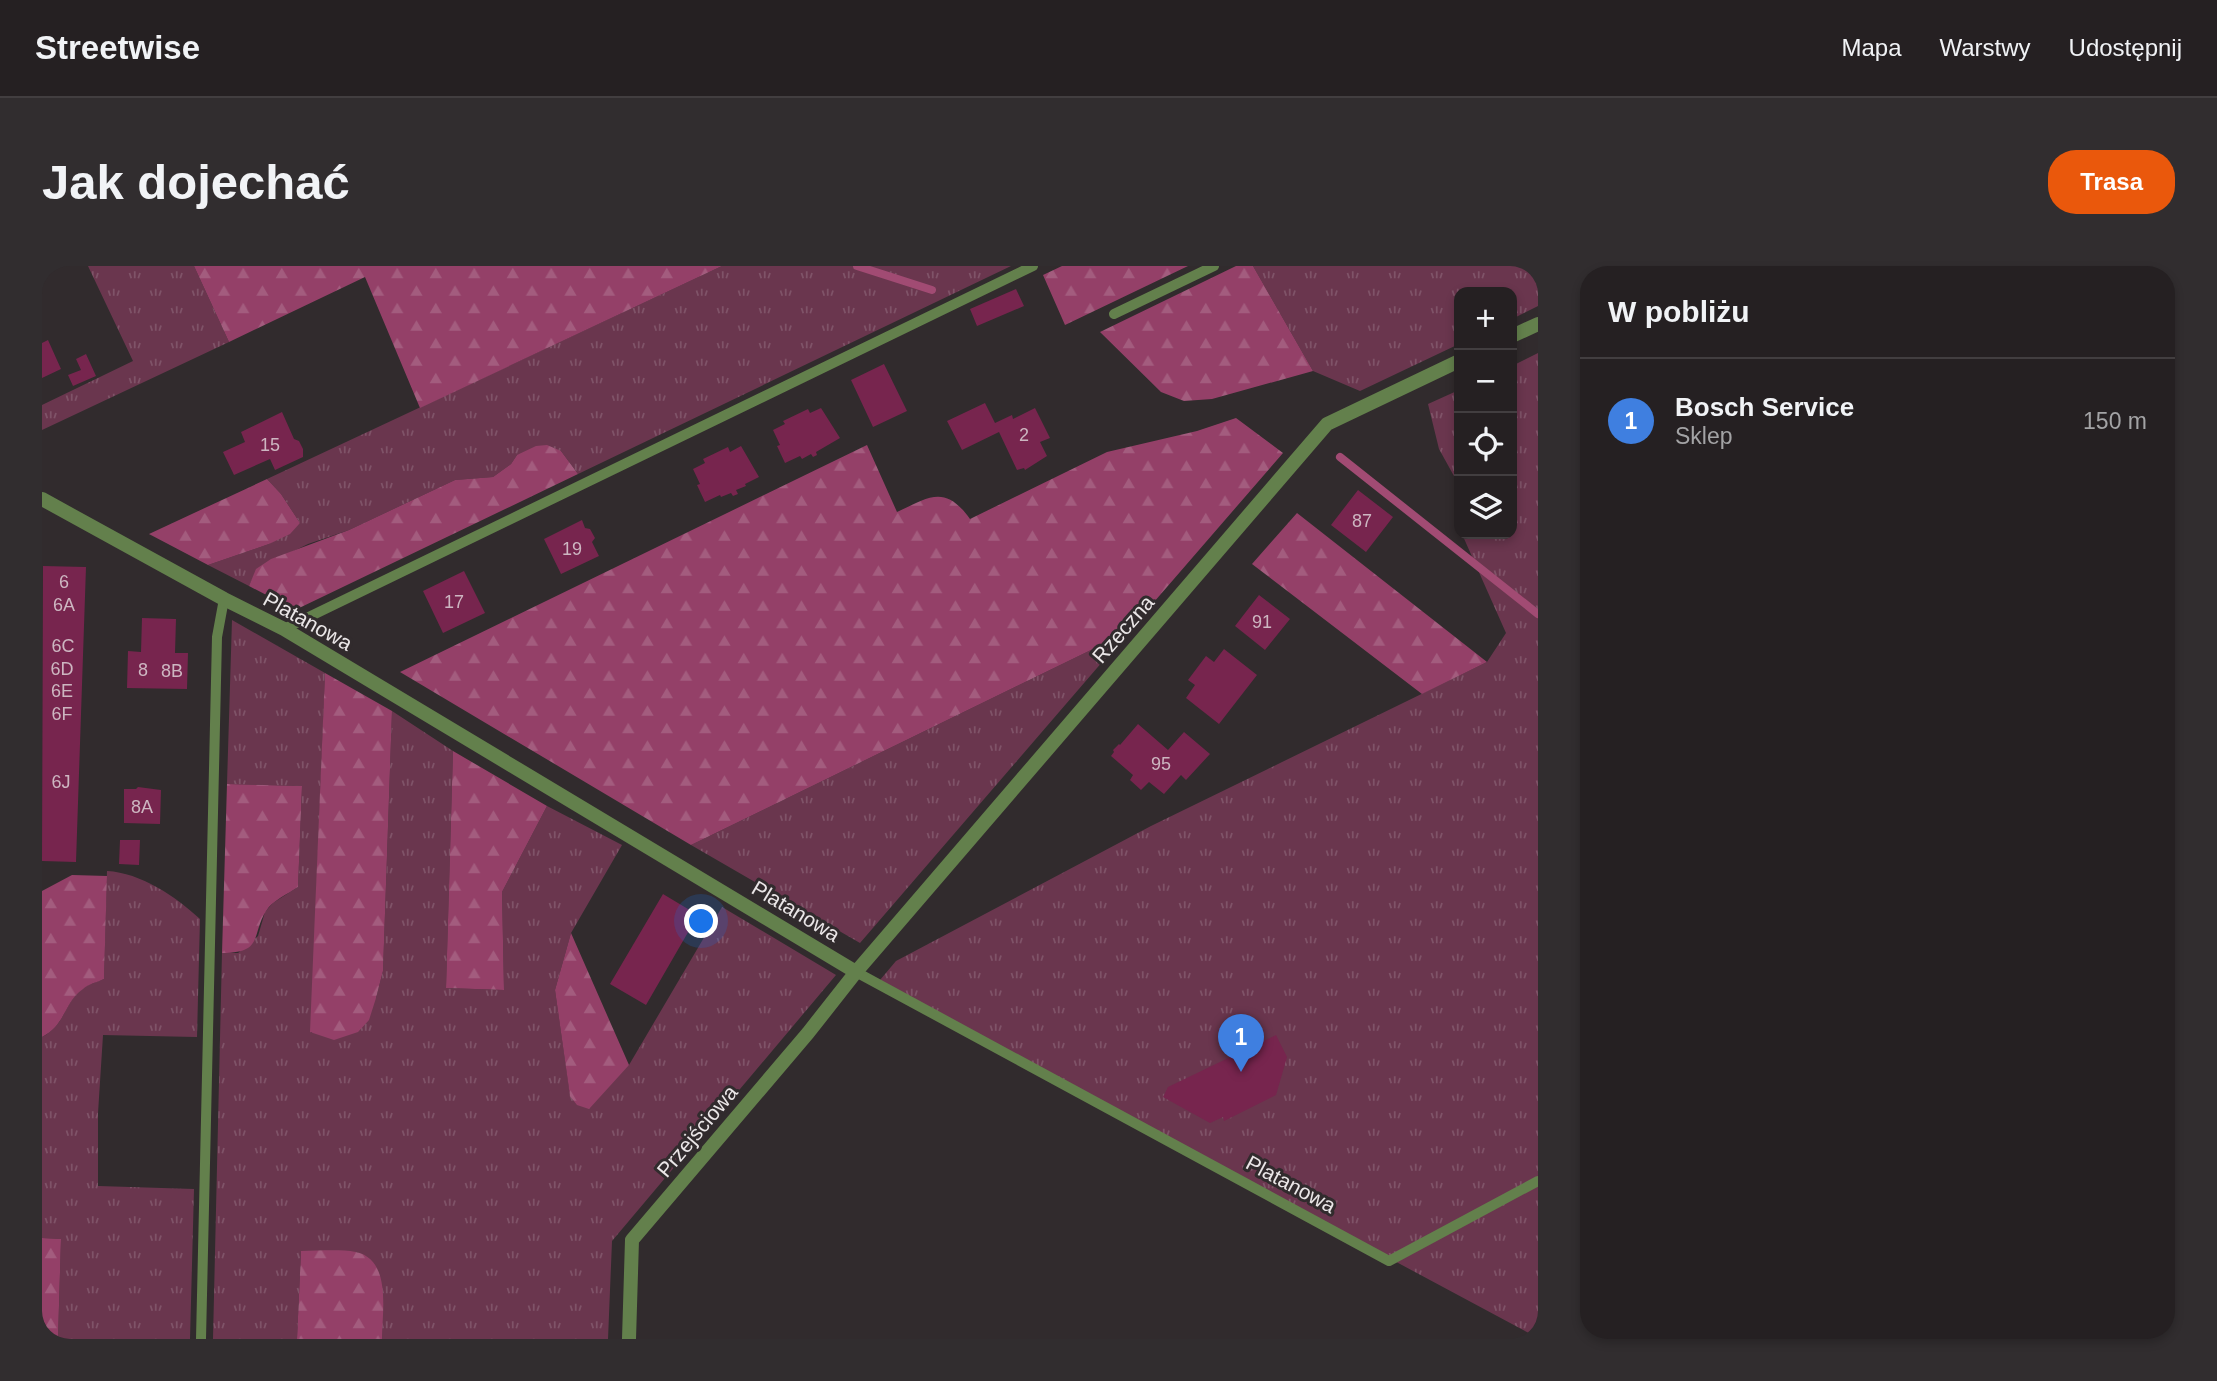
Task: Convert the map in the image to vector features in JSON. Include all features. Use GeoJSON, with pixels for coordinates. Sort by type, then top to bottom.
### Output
{"type":"FeatureCollection","features":[{"type":"Feature","properties":{"kind":"street"},"geometry":{"type":"LineString","coordinates":[[1517,334],[1538,324]]}},
{"type":"Feature","properties":{"kind":"street","name":"Rzeczna"},"geometry":{"type":"LineString","coordinates":[[856,972],[1327,424],[1454,363]]}},
{"type":"Feature","properties":{"kind":"street","name":"Platanowa"},"geometry":{"type":"LineString","coordinates":[[42,499],[284,629],[856,972]]}},
{"type":"Feature","properties":{"kind":"street","name":"Przejściowa"},"geometry":{"type":"LineString","coordinates":[[629,1339],[632,1240],[808,1033],[856,972]]}},
{"type":"Feature","properties":{"kind":"lane"},"geometry":{"type":"LineString","coordinates":[[284,629],[1033,266]]}},
{"type":"Feature","properties":{"kind":"lane"},"geometry":{"type":"LineString","coordinates":[[1114,314],[1214,266]]}},
{"type":"Feature","properties":{"kind":"lane"},"geometry":{"type":"LineString","coordinates":[[201,1339],[217,637],[224,599]]}},
{"type":"Feature","properties":{"kind":"lane","name":"Platanowa"},"geometry":{"type":"LineString","coordinates":[[856,972],[1389,1261],[1538,1181]]}},
{"type":"Feature","properties":{"kind":"green space"},"geometry":{"type":"Polygon","coordinates":[[[88,266],[194,266],[229,342],[42,430],[42,405],[133,361],[88,266]]]}},
{"type":"Feature","properties":{"kind":"green space"},"geometry":{"type":"Polygon","coordinates":[[[194,266],[722,266],[420,408],[365,277],[229,342],[194,266]]]}},
{"type":"Feature","properties":{"kind":"green space"},"geometry":{"type":"Polygon","coordinates":[[[722,266],[1011,266],[578,474],[561,451],[517,455],[511,464],[493,477],[455,480],[349,530],[308,544],[257,569],[249,586],[208,565],[269,544],[300,523],[281,494],[267,479],[722,266]]]}},
{"type":"Feature","properties":{"kind":"green space"},"geometry":{"type":"Polygon","coordinates":[[[1062,266],[1188,266],[1065,325],[1043,275],[1062,266]]]}},
{"type":"Feature","properties":{"kind":"green space"},"geometry":{"type":"Polygon","coordinates":[[[1236,266],[1253,266],[1313,371],[1212,399],[1184,401],[1161,392],[1100,332],[1236,266]]]}},
{"type":"Feature","properties":{"kind":"green space"},"geometry":{"type":"Polygon","coordinates":[[[1253,266],[1538,266],[1538,306],[1517,316],[1517,287],[1454,287],[1454,346],[1360,391],[1313,371],[1253,266]]]}},
{"type":"Feature","properties":{"kind":"green space"},"geometry":{"type":"Polygon","coordinates":[[[1538,353],[1538,1338],[1100,1103],[880,980],[896,961],[1151,826],[1487,662],[1506,633],[1464,539],[1517,539],[1517,364],[1538,353]]]}},
{"type":"Feature","properties":{"kind":"green space"},"geometry":{"type":"Polygon","coordinates":[[[1454,392],[1454,476],[1439,449],[1428,404],[1454,392]]]}},
{"type":"Feature","properties":{"kind":"green space"},"geometry":{"type":"Polygon","coordinates":[[[1236,418],[1283,453],[1128,632],[691,845],[400,672],[867,445],[897,512],[928,498],[944,497],[953,501],[970,519],[1107,452],[1197,431],[1236,418]]]}},
{"type":"Feature","properties":{"kind":"green space"},"geometry":{"type":"Polygon","coordinates":[[[547,445],[561,451],[578,474],[295,610],[249,586],[256,569],[271,559],[349,530],[455,480],[493,477],[511,464],[517,455],[536,446],[547,445]]]}},
{"type":"Feature","properties":{"kind":"green space"},"geometry":{"type":"Polygon","coordinates":[[[267,479],[281,494],[300,523],[290,534],[269,544],[208,565],[149,534],[267,479]]]}},
{"type":"Feature","properties":{"kind":"green space"},"geometry":{"type":"Polygon","coordinates":[[[1297,513],[1487,662],[1422,694],[1252,564],[1297,513]]]}},
{"type":"Feature","properties":{"kind":"green space"},"geometry":{"type":"Polygon","coordinates":[[[232,620],[325,673],[311,1033],[376,998],[383,971],[392,711],[453,751],[446,988],[504,990],[502,892],[547,806],[622,845],[571,933],[555,990],[570,1095],[629,1065],[722,907],[836,975],[612,1241],[608,1339],[382,1339],[382,1286],[357,1252],[301,1251],[297,1339],[213,1339],[222,953],[238,953],[258,936],[265,912],[273,903],[298,887],[302,786],[227,784],[232,620]]]}},
{"type":"Feature","properties":{"kind":"green space"},"geometry":{"type":"Polygon","coordinates":[[[1128,632],[860,943],[691,845],[1128,632]]]}},
{"type":"Feature","properties":{"kind":"green space"},"geometry":{"type":"Polygon","coordinates":[[[325,673],[392,711],[383,971],[369,1020],[358,1032],[334,1040],[310,1032],[325,673]]]}},
{"type":"Feature","properties":{"kind":"green space"},"geometry":{"type":"Polygon","coordinates":[[[453,751],[547,806],[502,892],[504,990],[446,988],[453,751]]]}},
{"type":"Feature","properties":{"kind":"green space"},"geometry":{"type":"Polygon","coordinates":[[[227,784],[302,786],[298,887],[269,907],[250,946],[244,950],[222,953],[227,784]]]}},
{"type":"Feature","properties":{"kind":"green space"},"geometry":{"type":"Polygon","coordinates":[[[107,871],[132,876],[157,887],[200,919],[197,1037],[103,1035],[98,1113],[98,1186],[194,1189],[190,1339],[58,1339],[61,1239],[42,1238],[42,1037],[61,1020],[77,994],[85,987],[104,979],[107,871]]]}},
{"type":"Feature","properties":{"kind":"green space"},"geometry":{"type":"Polygon","coordinates":[[[72,875],[107,876],[104,979],[77,994],[61,1020],[42,1037],[42,891],[72,875]]]}},
{"type":"Feature","properties":{"kind":"green space"},"geometry":{"type":"Polygon","coordinates":[[[571,933],[629,1065],[589,1109],[577,1105],[570,1096],[555,990],[571,933]]]}},
{"type":"Feature","properties":{"kind":"green space"},"geometry":{"type":"Polygon","coordinates":[[[42,1238],[61,1239],[58,1339],[42,1339],[42,1238]]]}},
{"type":"Feature","properties":{"kind":"green space"},"geometry":{"type":"Polygon","coordinates":[[[301,1251],[356,1252],[375,1265],[382,1288],[382,1339],[297,1339],[301,1251]]]}},
{"type":"Feature","properties":{"kind":"building"},"geometry":{"type":"Polygon","coordinates":[[[1016,289],[1024,306],[977,326],[970,309],[1016,289]]]}},
{"type":"Feature","properties":{"kind":"building"},"geometry":{"type":"Polygon","coordinates":[[[48,340],[61,369],[42,378],[42,343],[48,340]]]}},
{"type":"Feature","properties":{"kind":"building"},"geometry":{"type":"Polygon","coordinates":[[[86,354],[96,376],[73,386],[68,375],[81,370],[76,359],[86,354]]]}},
{"type":"Feature","properties":{"kind":"building"},"geometry":{"type":"Polygon","coordinates":[[[884,364],[907,411],[873,427],[851,380],[884,364]]]}},
{"type":"Feature","properties":{"kind":"building"},"geometry":{"type":"Polygon","coordinates":[[[985,403],[995,423],[1012,415],[1013,419],[1035,408],[1050,438],[1040,442],[1047,456],[1025,470],[1017,470],[999,432],[962,450],[947,421],[985,403]]]}},
{"type":"Feature","properties":{"kind":"building"},"geometry":{"type":"Polygon","coordinates":[[[821,408],[840,438],[816,452],[817,455],[813,457],[811,454],[802,459],[800,456],[785,463],[773,430],[785,424],[783,421],[808,409],[810,413],[821,408]]]}},
{"type":"Feature","properties":{"kind":"building"},"geometry":{"type":"Polygon","coordinates":[[[282,412],[294,439],[299,441],[303,449],[303,457],[275,470],[270,459],[234,475],[223,452],[245,442],[241,432],[282,412]]]}},
{"type":"Feature","properties":{"kind":"building"},"geometry":{"type":"Polygon","coordinates":[[[741,446],[759,477],[736,490],[738,494],[720,495],[705,502],[693,469],[705,463],[703,459],[728,447],[730,452],[741,446]]]}},
{"type":"Feature","properties":{"kind":"building"},"geometry":{"type":"Polygon","coordinates":[[[1358,490],[1393,517],[1366,552],[1331,525],[1358,490]]]}},
{"type":"Feature","properties":{"kind":"building"},"geometry":{"type":"Polygon","coordinates":[[[582,520],[585,528],[590,529],[595,538],[592,542],[599,556],[561,574],[544,539],[582,520]]]}},
{"type":"Feature","properties":{"kind":"building"},"geometry":{"type":"Polygon","coordinates":[[[43,566],[86,567],[76,862],[42,861],[43,566]]]}},
{"type":"Feature","properties":{"kind":"building"},"geometry":{"type":"Polygon","coordinates":[[[464,571],[485,613],[443,633],[423,591],[464,571]]]}},
{"type":"Feature","properties":{"kind":"building"},"geometry":{"type":"Polygon","coordinates":[[[1259,595],[1290,619],[1265,650],[1235,626],[1259,595]]]}},
{"type":"Feature","properties":{"kind":"building"},"geometry":{"type":"Polygon","coordinates":[[[142,618],[176,619],[175,653],[188,653],[187,689],[127,688],[128,651],[141,652],[142,618]]]}},
{"type":"Feature","properties":{"kind":"building"},"geometry":{"type":"Polygon","coordinates":[[[1224,649],[1257,675],[1219,724],[1186,698],[1195,685],[1188,680],[1206,656],[1214,662],[1224,649]]]}},
{"type":"Feature","properties":{"kind":"building"},"geometry":{"type":"Polygon","coordinates":[[[1138,724],[1168,750],[1184,732],[1210,754],[1186,780],[1181,775],[1164,794],[1149,782],[1141,790],[1130,780],[1133,775],[1111,756],[1113,750],[1138,724]]]}},
{"type":"Feature","properties":{"kind":"building"},"geometry":{"type":"Polygon","coordinates":[[[138,787],[161,790],[160,824],[124,823],[124,789],[138,787]]]}},
{"type":"Feature","properties":{"kind":"building"},"geometry":{"type":"Polygon","coordinates":[[[120,840],[140,840],[139,865],[119,864],[120,840]]]}},
{"type":"Feature","properties":{"kind":"building"},"geometry":{"type":"Polygon","coordinates":[[[663,894],[698,915],[646,1005],[610,984],[663,894]]]}},
{"type":"Feature","properties":{"kind":"building"},"geometry":{"type":"Polygon","coordinates":[[[1276,1035],[1287,1057],[1276,1095],[1224,1121],[1223,1117],[1210,1123],[1163,1097],[1168,1087],[1276,1035]]]}},
{"type":"Feature","properties":{"kind":"waterway"},"geometry":{"type":"LineString","coordinates":[[857,266],[932,290]]}},
{"type":"Feature","properties":{"kind":"waterway"},"geometry":{"type":"LineString","coordinates":[[1340,457],[1538,614]]}},
{"type":"Feature","properties":{"kind":"place","name":"Bosch Service"},"geometry":{"type":"Point","coordinates":[1241,1072]}}]}
